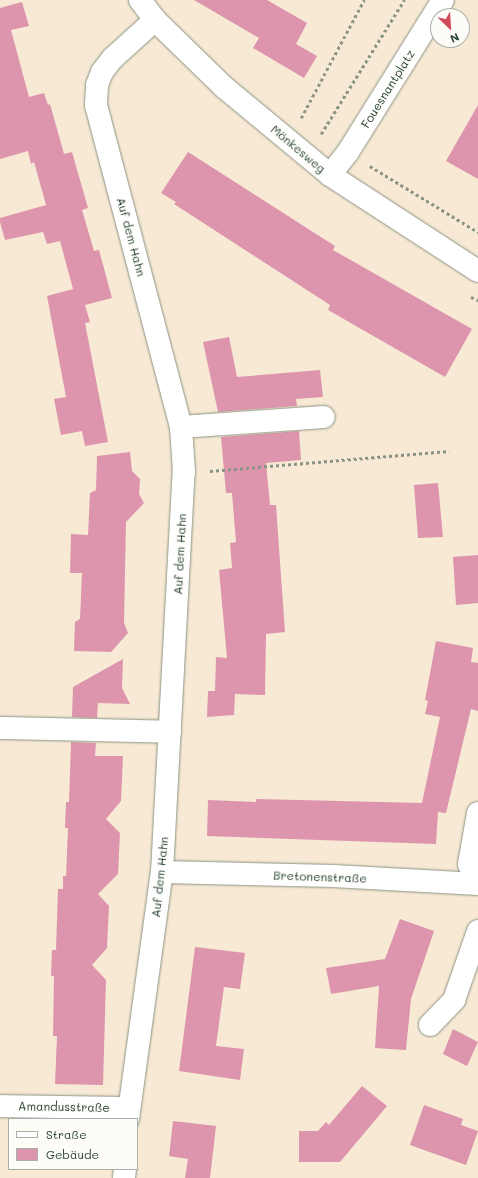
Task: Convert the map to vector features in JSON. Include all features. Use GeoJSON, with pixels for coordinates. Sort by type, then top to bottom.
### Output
{"type":"FeatureCollection","features":[{"type":"Feature","properties":{"kind":"street","name":"Mönkesweg"},"geometry":{"type":"LineString","coordinates":[[140,0],[154,20],[225,88],[330,175],[478,271]]}},
{"type":"Feature","properties":{"kind":"street","name":"Fouesnantplatz"},"geometry":{"type":"LineString","coordinates":[[330,175],[348,152],[441,4]]}},
{"type":"Feature","properties":{"kind":"street","name":"Auf dem Hahn"},"geometry":{"type":"LineString","coordinates":[[128,1114],[162,872],[184,472],[181,427],[96,106],[97,85],[102,72],[113,58],[154,20]]}},
{"type":"Feature","properties":{"kind":"street"},"geometry":{"type":"LineString","coordinates":[[181,427],[324,417]]}},
{"type":"Feature","properties":{"kind":"street"},"geometry":{"type":"LineString","coordinates":[[0,728],[170,732]]}},
{"type":"Feature","properties":{"kind":"street","name":"Bretonenstraße"},"geometry":{"type":"LineString","coordinates":[[162,872],[333,876],[478,884],[469,864],[478,813]]}},
{"type":"Feature","properties":{"kind":"street"},"geometry":{"type":"LineString","coordinates":[[430,1024],[454,1000],[478,931]]}},
{"type":"Feature","properties":{"kind":"street","name":"Amandusstraße"},"geometry":{"type":"LineString","coordinates":[[0,1106],[128,1114]]}},
{"type":"Feature","properties":{"kind":"path"},"geometry":{"type":"LineString","coordinates":[[301,119],[364,0]]}},
{"type":"Feature","properties":{"kind":"path"},"geometry":{"type":"LineString","coordinates":[[322,134],[404,0]]}},
{"type":"Feature","properties":{"kind":"path"},"geometry":{"type":"LineString","coordinates":[[348,152],[478,232]]}},
{"type":"Feature","properties":{"kind":"path"},"geometry":{"type":"LineString","coordinates":[[184,472],[449,451]]}},
{"type":"Feature","properties":{"kind":"building"},"geometry":{"type":"Polygon","coordinates":[[[194,0],[267,0],[307,23],[296,44],[317,56],[304,78],[253,48],[259,38],[194,0]]]}},
{"type":"Feature","properties":{"kind":"building"},"geometry":{"type":"Polygon","coordinates":[[[22,2],[29,26],[11,30],[29,97],[44,93],[48,105],[50,104],[64,154],[72,152],[88,208],[82,210],[94,251],[99,250],[112,298],[85,305],[90,322],[85,323],[108,442],[85,446],[82,431],[61,435],[54,399],[66,397],[47,296],[73,289],[60,241],[47,244],[43,232],[5,240],[0,222],[0,218],[46,205],[34,162],[31,164],[28,151],[0,159],[0,8],[22,2]]]}},
{"type":"Feature","properties":{"kind":"building"},"geometry":{"type":"Polygon","coordinates":[[[478,105],[478,179],[446,161],[478,105]]]}},
{"type":"Feature","properties":{"kind":"building"},"geometry":{"type":"Polygon","coordinates":[[[188,152],[335,246],[333,250],[472,329],[445,377],[328,310],[330,305],[174,204],[176,202],[161,193],[188,152]]]}},
{"type":"Feature","properties":{"kind":"building"},"geometry":{"type":"Polygon","coordinates":[[[229,337],[237,377],[320,370],[323,397],[296,399],[297,406],[218,412],[203,342],[229,337]]]}},
{"type":"Feature","properties":{"kind":"building"},"geometry":{"type":"Polygon","coordinates":[[[299,431],[301,460],[266,463],[270,505],[276,505],[285,632],[266,634],[265,695],[235,694],[234,715],[207,717],[208,691],[215,691],[216,657],[227,658],[219,570],[232,568],[230,543],[236,542],[232,493],[226,493],[221,437],[299,431]]]}},
{"type":"Feature","properties":{"kind":"building"},"geometry":{"type":"Polygon","coordinates":[[[130,452],[132,471],[140,479],[139,494],[144,503],[126,522],[124,623],[128,633],[111,652],[74,651],[75,622],[80,619],[82,573],[70,573],[71,534],[88,535],[90,493],[96,490],[97,456],[130,452]]]}},
{"type":"Feature","properties":{"kind":"building"},"geometry":{"type":"Polygon","coordinates":[[[438,483],[443,537],[418,538],[414,485],[438,483]]]}},
{"type":"Feature","properties":{"kind":"building"},"geometry":{"type":"Polygon","coordinates":[[[478,555],[478,603],[456,605],[453,557],[478,555]]]}},
{"type":"Feature","properties":{"kind":"building"},"geometry":{"type":"Polygon","coordinates":[[[436,641],[473,648],[471,662],[478,663],[478,711],[471,709],[446,813],[438,812],[436,844],[207,836],[208,800],[256,802],[256,799],[422,803],[440,717],[425,714],[428,701],[425,700],[436,641]]]}},
{"type":"Feature","properties":{"kind":"building"},"geometry":{"type":"Polygon","coordinates":[[[123,659],[122,688],[130,704],[98,703],[97,718],[72,717],[73,687],[123,659]]]}},
{"type":"Feature","properties":{"kind":"building"},"geometry":{"type":"Polygon","coordinates":[[[71,742],[96,743],[95,756],[123,756],[121,801],[106,819],[120,833],[118,874],[98,894],[109,906],[107,948],[92,965],[106,980],[103,1085],[55,1084],[57,1036],[53,1036],[54,976],[51,976],[52,950],[56,950],[58,889],[63,889],[63,876],[66,876],[68,828],[65,828],[66,802],[69,802],[71,742]]]}},
{"type":"Feature","properties":{"kind":"building"},"geometry":{"type":"Polygon","coordinates":[[[400,919],[434,931],[411,999],[406,1050],[375,1048],[379,986],[331,994],[326,968],[385,959],[400,919]]]}},
{"type":"Feature","properties":{"kind":"building"},"geometry":{"type":"Polygon","coordinates":[[[195,947],[245,953],[240,989],[224,987],[216,1046],[244,1049],[240,1080],[179,1071],[195,947]]]}},
{"type":"Feature","properties":{"kind":"building"},"geometry":{"type":"Polygon","coordinates":[[[453,1029],[478,1042],[467,1066],[443,1054],[453,1029]]]}},
{"type":"Feature","properties":{"kind":"building"},"geometry":{"type":"Polygon","coordinates":[[[362,1086],[387,1106],[340,1162],[299,1162],[299,1131],[318,1131],[326,1122],[329,1125],[362,1086]]]}},
{"type":"Feature","properties":{"kind":"building"},"geometry":{"type":"Polygon","coordinates":[[[424,1105],[463,1119],[461,1125],[478,1131],[466,1165],[410,1145],[424,1105]]]}},
{"type":"Feature","properties":{"kind":"building"},"geometry":{"type":"Polygon","coordinates":[[[173,1121],[216,1126],[210,1178],[185,1178],[188,1159],[169,1156],[173,1121]]]}}]}
